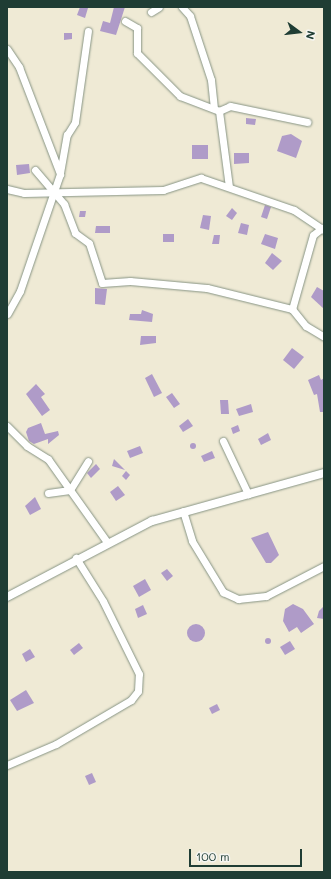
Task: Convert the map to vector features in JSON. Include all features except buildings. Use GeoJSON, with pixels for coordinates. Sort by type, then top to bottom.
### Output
{"type":"FeatureCollection","features":[{"type":"Feature","properties":{"kind":"street"},"geometry":{"type":"LineString","coordinates":[[151,12],[159,7]]}},
{"type":"Feature","properties":{"kind":"street"},"geometry":{"type":"LineString","coordinates":[[182,7],[190,16],[211,80],[229,187]]}},
{"type":"Feature","properties":{"kind":"street"},"geometry":{"type":"LineString","coordinates":[[125,21],[137,28],[137,53],[180,96],[217,110],[230,106],[307,122]]}},
{"type":"Feature","properties":{"kind":"street"},"geometry":{"type":"LineString","coordinates":[[7,314],[20,291],[53,190],[60,174],[67,135],[75,122],[88,31]]}},
{"type":"Feature","properties":{"kind":"street"},"geometry":{"type":"LineString","coordinates":[[7,49],[19,67],[60,174]]}},
{"type":"Feature","properties":{"kind":"street"},"geometry":{"type":"LineString","coordinates":[[35,170],[64,204],[75,233],[89,243],[102,283],[130,281],[207,288],[292,309],[306,326],[324,337]]}},
{"type":"Feature","properties":{"kind":"street"},"geometry":{"type":"LineString","coordinates":[[7,189],[24,193],[53,190],[163,190],[201,178],[294,210],[323,229],[313,235],[292,309]]}},
{"type":"Feature","properties":{"kind":"street"},"geometry":{"type":"LineString","coordinates":[[7,426],[27,446],[48,459],[107,542]]}},
{"type":"Feature","properties":{"kind":"street"},"geometry":{"type":"LineString","coordinates":[[223,441],[248,494]]}},
{"type":"Feature","properties":{"kind":"street"},"geometry":{"type":"LineString","coordinates":[[70,490],[88,461]]}},
{"type":"Feature","properties":{"kind":"street"},"geometry":{"type":"LineString","coordinates":[[7,597],[107,542],[183,511],[324,473]]}},
{"type":"Feature","properties":{"kind":"street"},"geometry":{"type":"LineString","coordinates":[[48,493],[70,490]]}},
{"type":"Feature","properties":{"kind":"street"},"geometry":{"type":"LineString","coordinates":[[183,511],[192,541],[223,592],[238,599],[266,596],[324,566]]}},
{"type":"Feature","properties":{"kind":"street"},"geometry":{"type":"LineString","coordinates":[[7,766],[56,744],[131,700],[138,691],[136,668],[103,601],[76,558]]}}]}
